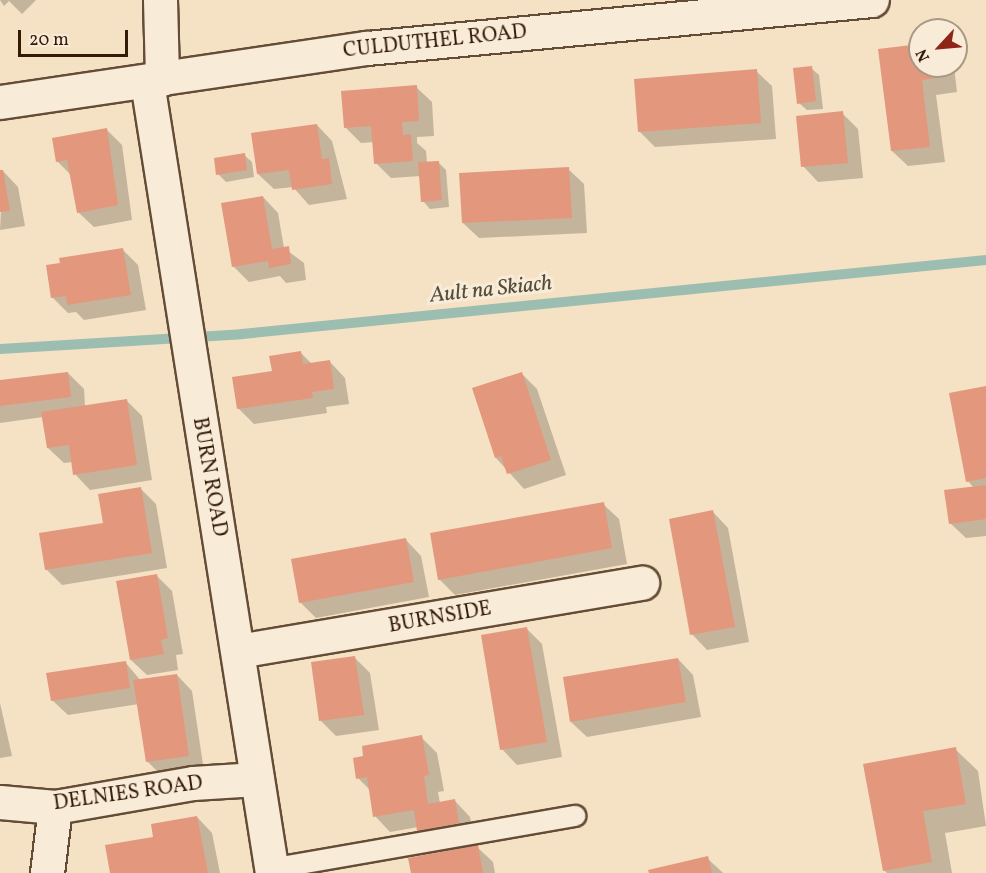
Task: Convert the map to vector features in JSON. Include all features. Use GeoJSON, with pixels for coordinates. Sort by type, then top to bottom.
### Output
{"type":"FeatureCollection","features":[{"type":"Feature","properties":{"kind":"street","name":"BURN ROAD"},"geometry":{"type":"LineString","coordinates":[[160,0],[154,80],[158,147],[189,360],[238,651],[271,871]]}},
{"type":"Feature","properties":{"kind":"street","name":"CULDUTHEL ROAD"},"geometry":{"type":"LineString","coordinates":[[0,102],[367,48],[872,0]]}},
{"type":"Feature","properties":{"kind":"street","name":"BURNSIDE"},"geometry":{"type":"LineString","coordinates":[[238,651],[642,583]]}},
{"type":"Feature","properties":{"kind":"street","name":"DELNIES ROAD"},"geometry":{"type":"LineString","coordinates":[[0,802],[55,807],[193,783],[257,779]]}},
{"type":"Feature","properties":{"kind":"street"},"geometry":{"type":"LineString","coordinates":[[47,873],[55,807]]}},
{"type":"Feature","properties":{"kind":"lane"},"geometry":{"type":"LineString","coordinates":[[271,871],[575,816]]}},
{"type":"Feature","properties":{"kind":"building"},"geometry":{"type":"Polygon","coordinates":[[[908,45],[908,78],[935,78],[922,80],[930,147],[891,151],[878,49],[908,45]]]}},
{"type":"Feature","properties":{"kind":"building"},"geometry":{"type":"Polygon","coordinates":[[[812,66],[816,101],[797,104],[793,68],[812,66]]]}},
{"type":"Feature","properties":{"kind":"building"},"geometry":{"type":"Polygon","coordinates":[[[757,69],[761,123],[638,132],[634,79],[757,69]]]}},
{"type":"Feature","properties":{"kind":"building"},"geometry":{"type":"Polygon","coordinates":[[[417,85],[419,121],[402,122],[403,135],[411,134],[413,161],[374,164],[371,126],[344,128],[341,91],[417,85]]]}},
{"type":"Feature","properties":{"kind":"building"},"geometry":{"type":"Polygon","coordinates":[[[843,111],[848,163],[801,167],[796,116],[843,111]]]}},
{"type":"Feature","properties":{"kind":"building"},"geometry":{"type":"Polygon","coordinates":[[[317,124],[322,159],[329,158],[332,184],[292,190],[289,170],[257,174],[251,133],[317,124]]]}},
{"type":"Feature","properties":{"kind":"building"},"geometry":{"type":"Polygon","coordinates":[[[107,128],[118,205],[77,213],[67,160],[56,162],[52,138],[107,128]]]}},
{"type":"Feature","properties":{"kind":"building"},"geometry":{"type":"Polygon","coordinates":[[[245,153],[247,170],[216,175],[214,158],[245,153]]]}},
{"type":"Feature","properties":{"kind":"building"},"geometry":{"type":"Polygon","coordinates":[[[439,161],[442,200],[421,202],[418,162],[439,161]]]}},
{"type":"Feature","properties":{"kind":"building"},"geometry":{"type":"Polygon","coordinates":[[[569,167],[572,218],[462,223],[459,173],[569,167]]]}},
{"type":"Feature","properties":{"kind":"building"},"geometry":{"type":"Polygon","coordinates":[[[0,170],[3,170],[10,211],[0,212],[0,170]]]}},
{"type":"Feature","properties":{"kind":"building"},"geometry":{"type":"Polygon","coordinates":[[[263,196],[272,249],[289,246],[291,264],[269,268],[268,261],[232,267],[221,203],[263,196]]]}},
{"type":"Feature","properties":{"kind":"building"},"geometry":{"type":"Polygon","coordinates":[[[123,248],[131,295],[67,305],[66,296],[51,298],[46,265],[60,263],[59,258],[123,248]]]}},
{"type":"Feature","properties":{"kind":"building"},"geometry":{"type":"Polygon","coordinates":[[[301,351],[303,364],[330,360],[334,389],[312,392],[313,398],[237,409],[232,377],[272,371],[269,356],[301,351]]]}},
{"type":"Feature","properties":{"kind":"building"},"geometry":{"type":"Polygon","coordinates":[[[68,372],[71,397],[0,406],[0,380],[68,372]]]}},
{"type":"Feature","properties":{"kind":"building"},"geometry":{"type":"Polygon","coordinates":[[[522,372],[551,460],[507,474],[501,456],[495,458],[472,388],[522,372]]]}},
{"type":"Feature","properties":{"kind":"building"},"geometry":{"type":"Polygon","coordinates":[[[986,386],[986,478],[966,482],[949,393],[986,386]]]}},
{"type":"Feature","properties":{"kind":"building"},"geometry":{"type":"Polygon","coordinates":[[[127,399],[137,465],[73,475],[69,445],[47,448],[41,412],[127,399]]]}},
{"type":"Feature","properties":{"kind":"building"},"geometry":{"type":"Polygon","coordinates":[[[986,485],[986,519],[949,524],[944,490],[986,485]]]}},
{"type":"Feature","properties":{"kind":"building"},"geometry":{"type":"Polygon","coordinates":[[[141,487],[152,553],[45,570],[39,533],[103,523],[98,494],[141,487]]]}},
{"type":"Feature","properties":{"kind":"building"},"geometry":{"type":"Polygon","coordinates":[[[604,502],[612,548],[438,580],[430,533],[604,502]]]}},
{"type":"Feature","properties":{"kind":"building"},"geometry":{"type":"Polygon","coordinates":[[[713,510],[735,627],[690,635],[669,519],[713,510]]]}},
{"type":"Feature","properties":{"kind":"building"},"geometry":{"type":"Polygon","coordinates":[[[406,538],[414,582],[299,603],[291,559],[406,538]]]}},
{"type":"Feature","properties":{"kind":"building"},"geometry":{"type":"Polygon","coordinates":[[[157,574],[168,638],[161,640],[164,654],[130,660],[116,581],[157,574]]]}},
{"type":"Feature","properties":{"kind":"building"},"geometry":{"type":"Polygon","coordinates":[[[527,627],[547,742],[500,750],[481,635],[527,627]]]}},
{"type":"Feature","properties":{"kind":"building"},"geometry":{"type":"Polygon","coordinates":[[[355,656],[364,715],[319,721],[311,662],[355,656]]]}},
{"type":"Feature","properties":{"kind":"building"},"geometry":{"type":"Polygon","coordinates":[[[678,658],[686,702],[570,722],[563,677],[678,658]]]}},
{"type":"Feature","properties":{"kind":"building"},"geometry":{"type":"Polygon","coordinates":[[[126,661],[130,688],[51,701],[46,673],[126,661]]]}},
{"type":"Feature","properties":{"kind":"building"},"geometry":{"type":"Polygon","coordinates":[[[177,674],[189,756],[146,762],[133,680],[177,674]]]}},
{"type":"Feature","properties":{"kind":"building"},"geometry":{"type":"Polygon","coordinates":[[[422,735],[429,775],[424,776],[428,804],[455,799],[459,823],[417,831],[414,810],[373,817],[367,777],[356,779],[353,758],[363,756],[362,746],[422,735]]]}},
{"type":"Feature","properties":{"kind":"building"},"geometry":{"type":"Polygon","coordinates":[[[956,747],[966,804],[923,811],[932,862],[883,871],[863,764],[956,747]]]}},
{"type":"Feature","properties":{"kind":"building"},"geometry":{"type":"Polygon","coordinates":[[[197,816],[208,873],[110,873],[105,845],[153,837],[151,824],[197,816]]]}},
{"type":"Feature","properties":{"kind":"building"},"geometry":{"type":"Polygon","coordinates":[[[478,845],[483,873],[411,873],[408,858],[478,845]]]}},
{"type":"Feature","properties":{"kind":"building"},"geometry":{"type":"Polygon","coordinates":[[[708,856],[712,873],[649,873],[648,870],[708,856]]]}},
{"type":"Feature","properties":{"kind":"waterway","name":"Ault na Skiach"},"geometry":{"type":"LineString","coordinates":[[0,349],[242,334],[986,260]]}}]}
